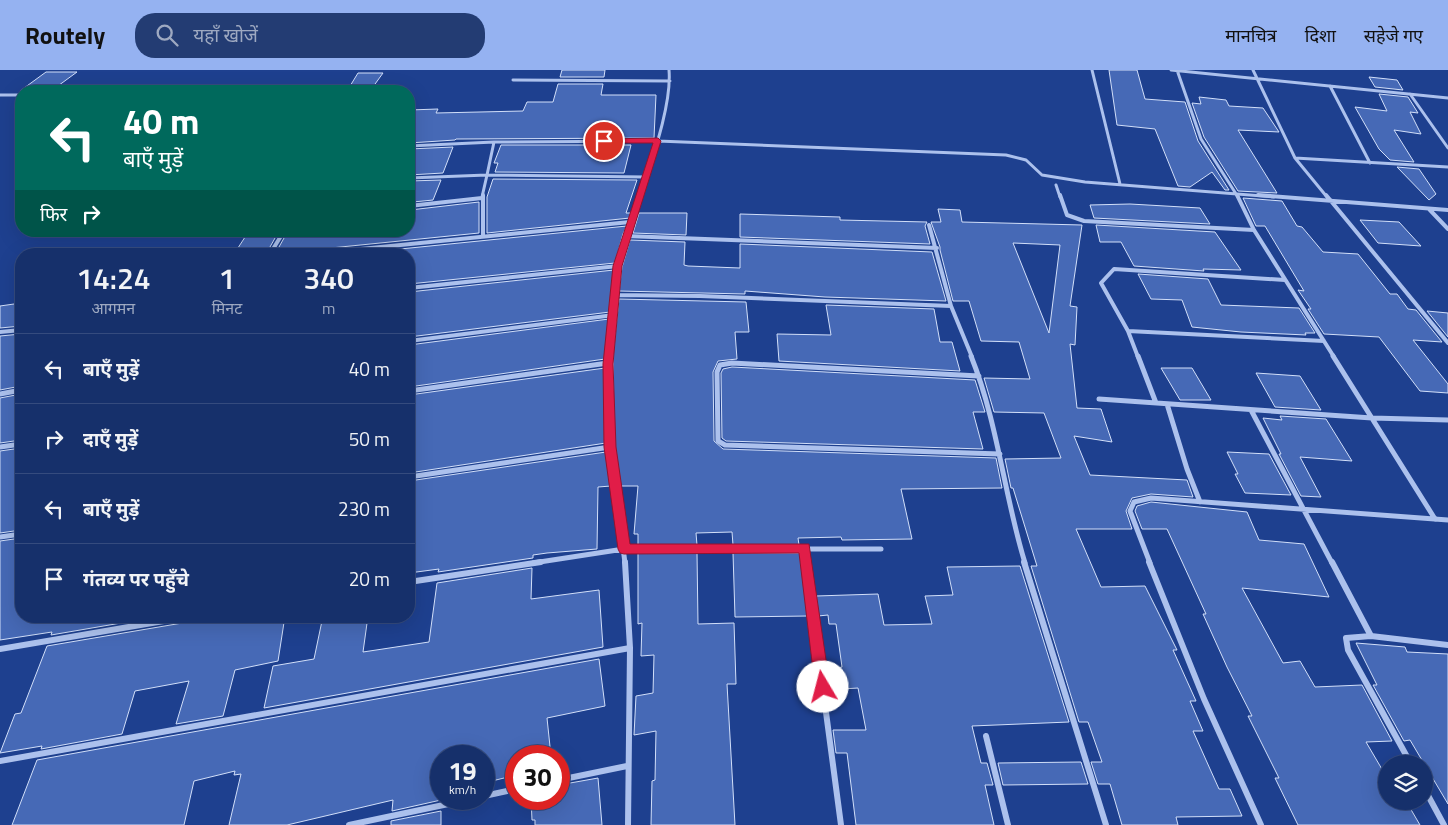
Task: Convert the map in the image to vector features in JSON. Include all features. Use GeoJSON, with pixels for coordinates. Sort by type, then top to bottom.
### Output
{"type":"FeatureCollection","features":[{"type":"Feature","properties":{"kind":"street"},"geometry":{"type":"LineString","coordinates":[[628,825],[627,766],[630,648],[624,549],[610,447],[608,364],[618,266],[630,222],[658,141],[670,81],[670,70]]}},
{"type":"Feature","properties":{"kind":"street"},"geometry":{"type":"LineString","coordinates":[[1092,70],[1120,184]]}},
{"type":"Feature","properties":{"kind":"street"},"geometry":{"type":"LineString","coordinates":[[1171,70],[1448,98]]}},
{"type":"Feature","properties":{"kind":"street"},"geometry":{"type":"LineString","coordinates":[[1177,70],[1201,139],[1236,194],[1254,230],[1435,519]]}},
{"type":"Feature","properties":{"kind":"street"},"geometry":{"type":"LineString","coordinates":[[1253,70],[1259,79],[1295,158],[1448,343]]}},
{"type":"Feature","properties":{"kind":"street"},"geometry":{"type":"LineString","coordinates":[[513,80],[670,81]]}},
{"type":"Feature","properties":{"kind":"street"},"geometry":{"type":"LineString","coordinates":[[1330,86],[1370,162]]}},
{"type":"Feature","properties":{"kind":"street"},"geometry":{"type":"LineString","coordinates":[[1410,94],[1448,148]]}},
{"type":"Feature","properties":{"kind":"street"},"geometry":{"type":"LineString","coordinates":[[0,96],[15,95]]}},
{"type":"Feature","properties":{"kind":"street"},"geometry":{"type":"LineString","coordinates":[[415,146],[494,142],[658,141],[1006,156],[1026,160],[1042,175],[1085,182],[1448,210]]}},
{"type":"Feature","properties":{"kind":"street"},"geometry":{"type":"LineString","coordinates":[[483,237],[482,198],[494,142]]}},
{"type":"Feature","properties":{"kind":"street"},"geometry":{"type":"LineString","coordinates":[[1295,158],[1448,167]]}},
{"type":"Feature","properties":{"kind":"street"},"geometry":{"type":"LineString","coordinates":[[415,178],[486,175],[646,177]]}},
{"type":"Feature","properties":{"kind":"street"},"geometry":{"type":"LineString","coordinates":[[1056,185],[1067,215],[1075,219],[1254,230]]}},
{"type":"Feature","properties":{"kind":"street"},"geometry":{"type":"LineString","coordinates":[[415,205],[482,198]]}},
{"type":"Feature","properties":{"kind":"street"},"geometry":{"type":"LineString","coordinates":[[1429,209],[1448,229]]}},
{"type":"Feature","properties":{"kind":"street"},"geometry":{"type":"LineString","coordinates":[[372,248],[630,222]]}},
{"type":"Feature","properties":{"kind":"street"},"geometry":{"type":"LineString","coordinates":[[930,226],[951,306],[979,376],[1000,454],[1022,554],[1106,825]]}},
{"type":"Feature","properties":{"kind":"street"},"geometry":{"type":"LineString","coordinates":[[626,236],[937,248]]}},
{"type":"Feature","properties":{"kind":"street"},"geometry":{"type":"LineString","coordinates":[[274,248],[280,237]]}},
{"type":"Feature","properties":{"kind":"street"},"geometry":{"type":"LineString","coordinates":[[415,287],[618,266]]}},
{"type":"Feature","properties":{"kind":"street"},"geometry":{"type":"LineString","coordinates":[[1156,403],[1128,331],[1101,283],[1114,269],[1285,280]]}},
{"type":"Feature","properties":{"kind":"street"},"geometry":{"type":"LineString","coordinates":[[615,295],[700,296],[951,306]]}},
{"type":"Feature","properties":{"kind":"street"},"geometry":{"type":"LineString","coordinates":[[415,340],[614,315]]}},
{"type":"Feature","properties":{"kind":"street"},"geometry":{"type":"LineString","coordinates":[[0,332],[15,331]]}},
{"type":"Feature","properties":{"kind":"street"},"geometry":{"type":"LineString","coordinates":[[1128,331],[1324,341]]}},
{"type":"Feature","properties":{"kind":"street"},"geometry":{"type":"LineString","coordinates":[[415,390],[608,364]]}},
{"type":"Feature","properties":{"kind":"street"},"geometry":{"type":"LineString","coordinates":[[979,376],[741,364],[720,365],[717,372],[718,441],[726,444],[1000,454]]}},
{"type":"Feature","properties":{"kind":"street"},"geometry":{"type":"LineString","coordinates":[[0,394],[15,391]]}},
{"type":"Feature","properties":{"kind":"street"},"geometry":{"type":"LineString","coordinates":[[1099,399],[1372,418],[1448,420]]}},
{"type":"Feature","properties":{"kind":"street"},"geometry":{"type":"LineString","coordinates":[[1167,404],[1187,469],[1200,502]]}},
{"type":"Feature","properties":{"kind":"street"},"geometry":{"type":"LineString","coordinates":[[1251,410],[1371,636]]}},
{"type":"Feature","properties":{"kind":"street"},"geometry":{"type":"LineString","coordinates":[[0,446],[15,445]]}},
{"type":"Feature","properties":{"kind":"street"},"geometry":{"type":"LineString","coordinates":[[415,476],[610,447]]}},
{"type":"Feature","properties":{"kind":"street"},"geometry":{"type":"LineString","coordinates":[[1262,825],[1204,699],[1130,511],[1134,502],[1151,498],[1448,520]]}},
{"type":"Feature","properties":{"kind":"street"},"geometry":{"type":"LineString","coordinates":[[0,537],[15,535]]}},
{"type":"Feature","properties":{"kind":"street"},"geometry":{"type":"LineString","coordinates":[[804,548],[841,825]]}},
{"type":"Feature","properties":{"kind":"street"},"geometry":{"type":"LineString","coordinates":[[415,581],[624,549],[881,549]]}},
{"type":"Feature","properties":{"kind":"street"},"geometry":{"type":"LineString","coordinates":[[0,649],[152,623]]}},
{"type":"Feature","properties":{"kind":"street"},"geometry":{"type":"LineString","coordinates":[[1406,755],[1348,650],[1346,638],[1371,636],[1448,645]]}},
{"type":"Feature","properties":{"kind":"street"},"geometry":{"type":"LineString","coordinates":[[0,761],[630,648]]}},
{"type":"Feature","properties":{"kind":"street"},"geometry":{"type":"LineString","coordinates":[[986,736],[1008,825]]}},
{"type":"Feature","properties":{"kind":"street"},"geometry":{"type":"LineString","coordinates":[[570,778],[627,766]]}},
{"type":"Feature","properties":{"kind":"street"},"geometry":{"type":"LineString","coordinates":[[1433,805],[1444,825]]}},
{"type":"Feature","properties":{"kind":"street"},"geometry":{"type":"LineString","coordinates":[[349,825],[430,808]]}},
{"type":"Feature","properties":{"kind":"building"},"geometry":{"type":"Polygon","coordinates":[[[562,70],[605,70],[604,77],[560,77],[562,70]]]}},
{"type":"Feature","properties":{"kind":"building"},"geometry":{"type":"Polygon","coordinates":[[[1109,70],[1137,70],[1145,99],[1185,102],[1198,141],[1229,190],[1225,190],[1212,172],[1190,187],[1178,186],[1155,129],[1117,125],[1109,70]]]}},
{"type":"Feature","properties":{"kind":"building"},"geometry":{"type":"Polygon","coordinates":[[[46,72],[77,72],[59,85],[28,85],[46,72]]]}},
{"type":"Feature","properties":{"kind":"building"},"geometry":{"type":"Polygon","coordinates":[[[358,73],[383,73],[374,85],[351,85],[358,73]]]}},
{"type":"Feature","properties":{"kind":"building"},"geometry":{"type":"Polygon","coordinates":[[[1369,77],[1397,80],[1403,90],[1375,87],[1369,77]]]}},
{"type":"Feature","properties":{"kind":"building"},"geometry":{"type":"Polygon","coordinates":[[[558,84],[603,84],[601,95],[656,95],[654,138],[456,139],[415,143],[415,110],[438,109],[436,113],[523,111],[527,102],[553,102],[558,84]]]}},
{"type":"Feature","properties":{"kind":"building"},"geometry":{"type":"Polygon","coordinates":[[[1379,94],[1408,97],[1418,113],[1410,112],[1421,134],[1394,130],[1414,162],[1390,160],[1379,149],[1355,107],[1387,111],[1379,94]]]}},
{"type":"Feature","properties":{"kind":"building"},"geometry":{"type":"Polygon","coordinates":[[[1199,97],[1226,100],[1229,106],[1263,108],[1279,132],[1238,130],[1277,193],[1238,191],[1204,137],[1192,103],[1201,104],[1199,97]]]}},
{"type":"Feature","properties":{"kind":"building"},"geometry":{"type":"Polygon","coordinates":[[[501,145],[631,145],[624,173],[495,172],[498,163],[494,163],[501,145]]]}},
{"type":"Feature","properties":{"kind":"building"},"geometry":{"type":"Polygon","coordinates":[[[453,147],[443,173],[415,175],[415,149],[453,147]]]}},
{"type":"Feature","properties":{"kind":"building"},"geometry":{"type":"Polygon","coordinates":[[[1397,167],[1419,169],[1436,194],[1429,200],[1397,167]]]}},
{"type":"Feature","properties":{"kind":"building"},"geometry":{"type":"Polygon","coordinates":[[[493,179],[637,180],[626,213],[631,213],[630,218],[487,233],[487,197],[493,179]]]}},
{"type":"Feature","properties":{"kind":"building"},"geometry":{"type":"Polygon","coordinates":[[[441,180],[433,200],[415,202],[415,181],[441,180]]]}},
{"type":"Feature","properties":{"kind":"building"},"geometry":{"type":"Polygon","coordinates":[[[1243,198],[1282,201],[1297,226],[1302,227],[1323,252],[1358,254],[1390,294],[1397,294],[1408,309],[1416,310],[1442,342],[1413,340],[1448,384],[1448,393],[1420,391],[1379,337],[1324,334],[1308,309],[1311,309],[1298,290],[1304,291],[1265,226],[1256,226],[1243,198]]]}},
{"type":"Feature","properties":{"kind":"building"},"geometry":{"type":"Polygon","coordinates":[[[479,202],[479,233],[331,248],[278,248],[285,237],[415,237],[415,209],[479,202]]]}},
{"type":"Feature","properties":{"kind":"building"},"geometry":{"type":"Polygon","coordinates":[[[1130,204],[1200,208],[1210,224],[1094,218],[1090,205],[1130,204]]]}},
{"type":"Feature","properties":{"kind":"building"},"geometry":{"type":"Polygon","coordinates":[[[938,209],[960,210],[962,222],[1082,225],[1070,306],[1077,307],[1075,345],[1070,344],[1077,408],[1101,409],[1112,442],[1074,436],[1090,475],[1187,480],[1193,497],[1151,494],[1132,498],[1126,511],[1132,529],[1076,529],[1101,587],[1145,586],[1177,650],[1173,650],[1196,701],[1190,701],[1203,731],[1193,731],[1219,789],[1230,789],[1242,816],[1176,817],[1178,825],[1122,825],[1110,784],[1098,784],[1091,762],[1102,762],[1088,722],[1079,722],[1031,566],[1037,566],[1013,488],[1011,488],[1005,459],[1061,458],[1044,413],[994,412],[984,378],[1030,379],[1019,342],[981,341],[969,301],[953,301],[940,247],[931,222],[941,222],[938,209]],[[1013,243],[1049,333],[1060,245],[1013,243]]]}},
{"type":"Feature","properties":{"kind":"building"},"geometry":{"type":"Polygon","coordinates":[[[639,213],[687,213],[686,235],[633,233],[639,213]]]}},
{"type":"Feature","properties":{"kind":"building"},"geometry":{"type":"Polygon","coordinates":[[[740,214],[840,217],[840,220],[927,222],[925,226],[930,244],[740,237],[740,214]]]}},
{"type":"Feature","properties":{"kind":"building"},"geometry":{"type":"Polygon","coordinates":[[[1360,220],[1399,222],[1421,246],[1378,243],[1360,220]]]}},
{"type":"Feature","properties":{"kind":"building"},"geometry":{"type":"Polygon","coordinates":[[[1096,225],[1215,232],[1241,270],[1203,269],[1204,271],[1134,266],[1121,242],[1100,242],[1096,225]]]}},
{"type":"Feature","properties":{"kind":"building"},"geometry":{"type":"Polygon","coordinates":[[[627,226],[615,263],[415,283],[415,248],[410,248],[627,226]]]}},
{"type":"Feature","properties":{"kind":"building"},"geometry":{"type":"Polygon","coordinates":[[[245,237],[276,237],[269,248],[238,248],[245,237]]]}},
{"type":"Feature","properties":{"kind":"building"},"geometry":{"type":"Polygon","coordinates":[[[630,240],[685,242],[684,265],[688,266],[740,268],[740,244],[932,252],[946,301],[825,297],[745,291],[745,294],[619,291],[622,267],[630,240]]]}},
{"type":"Feature","properties":{"kind":"building"},"geometry":{"type":"Polygon","coordinates":[[[614,270],[610,312],[415,336],[415,291],[614,270]]]}},
{"type":"Feature","properties":{"kind":"building"},"geometry":{"type":"Polygon","coordinates":[[[1138,274],[1208,279],[1221,305],[1299,308],[1315,333],[1305,333],[1306,335],[1241,332],[1192,327],[1182,300],[1151,299],[1138,274]]]}},
{"type":"Feature","properties":{"kind":"building"},"geometry":{"type":"Polygon","coordinates":[[[619,299],[746,302],[749,332],[735,332],[737,359],[718,361],[713,372],[714,441],[723,449],[996,458],[1002,488],[901,489],[912,539],[842,540],[841,537],[798,538],[799,545],[733,545],[732,532],[696,533],[697,545],[638,545],[638,534],[634,534],[638,486],[619,486],[614,447],[613,354],[619,299]]]}},
{"type":"Feature","properties":{"kind":"building"},"geometry":{"type":"Polygon","coordinates":[[[15,304],[15,327],[0,328],[0,306],[15,304]]]}},
{"type":"Feature","properties":{"kind":"building"},"geometry":{"type":"Polygon","coordinates":[[[826,305],[934,309],[940,342],[952,342],[960,371],[779,361],[777,334],[831,335],[826,305]]]}},
{"type":"Feature","properties":{"kind":"building"},"geometry":{"type":"Polygon","coordinates":[[[1427,311],[1448,313],[1448,337],[1427,311]]]}},
{"type":"Feature","properties":{"kind":"building"},"geometry":{"type":"Polygon","coordinates":[[[609,319],[605,359],[415,386],[415,344],[609,319]]]}},
{"type":"Feature","properties":{"kind":"building"},"geometry":{"type":"Polygon","coordinates":[[[15,335],[15,387],[0,390],[0,336],[15,335]]]}},
{"type":"Feature","properties":{"kind":"building"},"geometry":{"type":"Polygon","coordinates":[[[732,367],[975,380],[985,412],[973,412],[983,449],[726,441],[722,438],[721,373],[723,369],[732,367]]]}},
{"type":"Feature","properties":{"kind":"building"},"geometry":{"type":"Polygon","coordinates":[[[605,368],[606,443],[415,472],[415,394],[605,368]]]}},
{"type":"Feature","properties":{"kind":"building"},"geometry":{"type":"Polygon","coordinates":[[[1161,368],[1192,368],[1211,400],[1180,400],[1161,368]]]}},
{"type":"Feature","properties":{"kind":"building"},"geometry":{"type":"Polygon","coordinates":[[[1256,373],[1300,376],[1321,410],[1275,407],[1256,373]]]}},
{"type":"Feature","properties":{"kind":"building"},"geometry":{"type":"Polygon","coordinates":[[[15,395],[15,441],[0,443],[0,398],[15,395]]]}},
{"type":"Feature","properties":{"kind":"building"},"geometry":{"type":"Polygon","coordinates":[[[1280,416],[1326,419],[1352,461],[1300,457],[1321,497],[1301,496],[1279,454],[1281,454],[1263,418],[1282,420],[1280,416]]]}},
{"type":"Feature","properties":{"kind":"building"},"geometry":{"type":"Polygon","coordinates":[[[15,449],[15,531],[0,533],[0,451],[15,449]]]}},
{"type":"Feature","properties":{"kind":"building"},"geometry":{"type":"Polygon","coordinates":[[[606,452],[611,486],[598,487],[597,549],[533,555],[533,558],[438,572],[439,569],[415,572],[415,480],[606,452]]]}},
{"type":"Feature","properties":{"kind":"building"},"geometry":{"type":"Polygon","coordinates":[[[1227,452],[1269,454],[1291,495],[1245,493],[1235,474],[1238,474],[1227,452]]]}},
{"type":"Feature","properties":{"kind":"building"},"geometry":{"type":"Polygon","coordinates":[[[1151,502],[1247,512],[1259,540],[1304,544],[1329,597],[1242,588],[1283,663],[1300,661],[1315,687],[1362,685],[1392,741],[1366,742],[1378,762],[1378,810],[1411,810],[1420,825],[1298,825],[1275,778],[1279,778],[1248,716],[1252,716],[1227,667],[1203,614],[1206,614],[1167,529],[1142,529],[1135,511],[1137,506],[1151,502]]]}},
{"type":"Feature","properties":{"kind":"building"},"geometry":{"type":"Polygon","coordinates":[[[15,539],[15,623],[121,623],[51,635],[52,632],[0,640],[0,541],[15,539]]]}},
{"type":"Feature","properties":{"kind":"building"},"geometry":{"type":"Polygon","coordinates":[[[638,553],[697,553],[698,624],[734,623],[736,684],[727,684],[735,825],[651,825],[652,781],[655,780],[656,731],[634,735],[636,696],[653,693],[654,655],[641,656],[642,623],[638,624],[638,553]]]}},
{"type":"Feature","properties":{"kind":"building"},"geometry":{"type":"Polygon","coordinates":[[[733,553],[800,553],[808,616],[735,617],[733,553]]]}},
{"type":"Feature","properties":{"kind":"building"},"geometry":{"type":"Polygon","coordinates":[[[1020,566],[1069,722],[972,726],[981,763],[987,763],[993,785],[985,785],[994,825],[856,825],[847,753],[836,753],[833,730],[866,730],[858,688],[842,689],[838,668],[842,667],[836,624],[829,624],[828,615],[818,616],[816,596],[878,594],[884,625],[932,624],[925,596],[953,595],[947,567],[1020,566]]]}},
{"type":"Feature","properties":{"kind":"building"},"geometry":{"type":"Polygon","coordinates":[[[532,568],[531,599],[599,590],[603,647],[264,708],[273,666],[314,659],[322,623],[367,623],[363,652],[429,642],[437,583],[532,568]]]}},
{"type":"Feature","properties":{"kind":"building"},"geometry":{"type":"Polygon","coordinates":[[[182,623],[284,623],[278,661],[235,670],[223,716],[176,724],[189,681],[135,691],[122,734],[41,749],[42,746],[0,753],[15,714],[21,713],[47,646],[182,623]]]}},
{"type":"Feature","properties":{"kind":"building"},"geometry":{"type":"Polygon","coordinates":[[[1356,643],[1405,647],[1407,652],[1448,654],[1448,804],[1433,779],[1433,755],[1419,755],[1410,740],[1404,741],[1373,685],[1377,685],[1356,643]]]}},
{"type":"Feature","properties":{"kind":"building"},"geometry":{"type":"Polygon","coordinates":[[[599,659],[605,706],[547,718],[550,745],[505,745],[505,778],[495,780],[495,745],[430,745],[430,802],[392,811],[393,800],[287,825],[229,825],[241,774],[234,775],[235,771],[194,781],[184,825],[12,825],[37,760],[599,659]]]}},
{"type":"Feature","properties":{"kind":"building"},"geometry":{"type":"Polygon","coordinates":[[[1081,762],[1088,784],[1003,785],[998,763],[1081,762]]]}},
{"type":"Feature","properties":{"kind":"building"},"geometry":{"type":"Polygon","coordinates":[[[598,778],[602,825],[535,825],[535,820],[532,820],[532,810],[570,810],[570,783],[598,778]]]}},
{"type":"Feature","properties":{"kind":"building"},"geometry":{"type":"Polygon","coordinates":[[[441,811],[441,825],[391,825],[391,821],[441,811]]]}},
{"type":"Feature","properties":{"kind":"route"},"geometry":{"type":"LineString","coordinates":[[604,141],[658,141],[626,236],[618,266],[608,364],[610,447],[624,549],[804,548],[823,687]]}}]}
